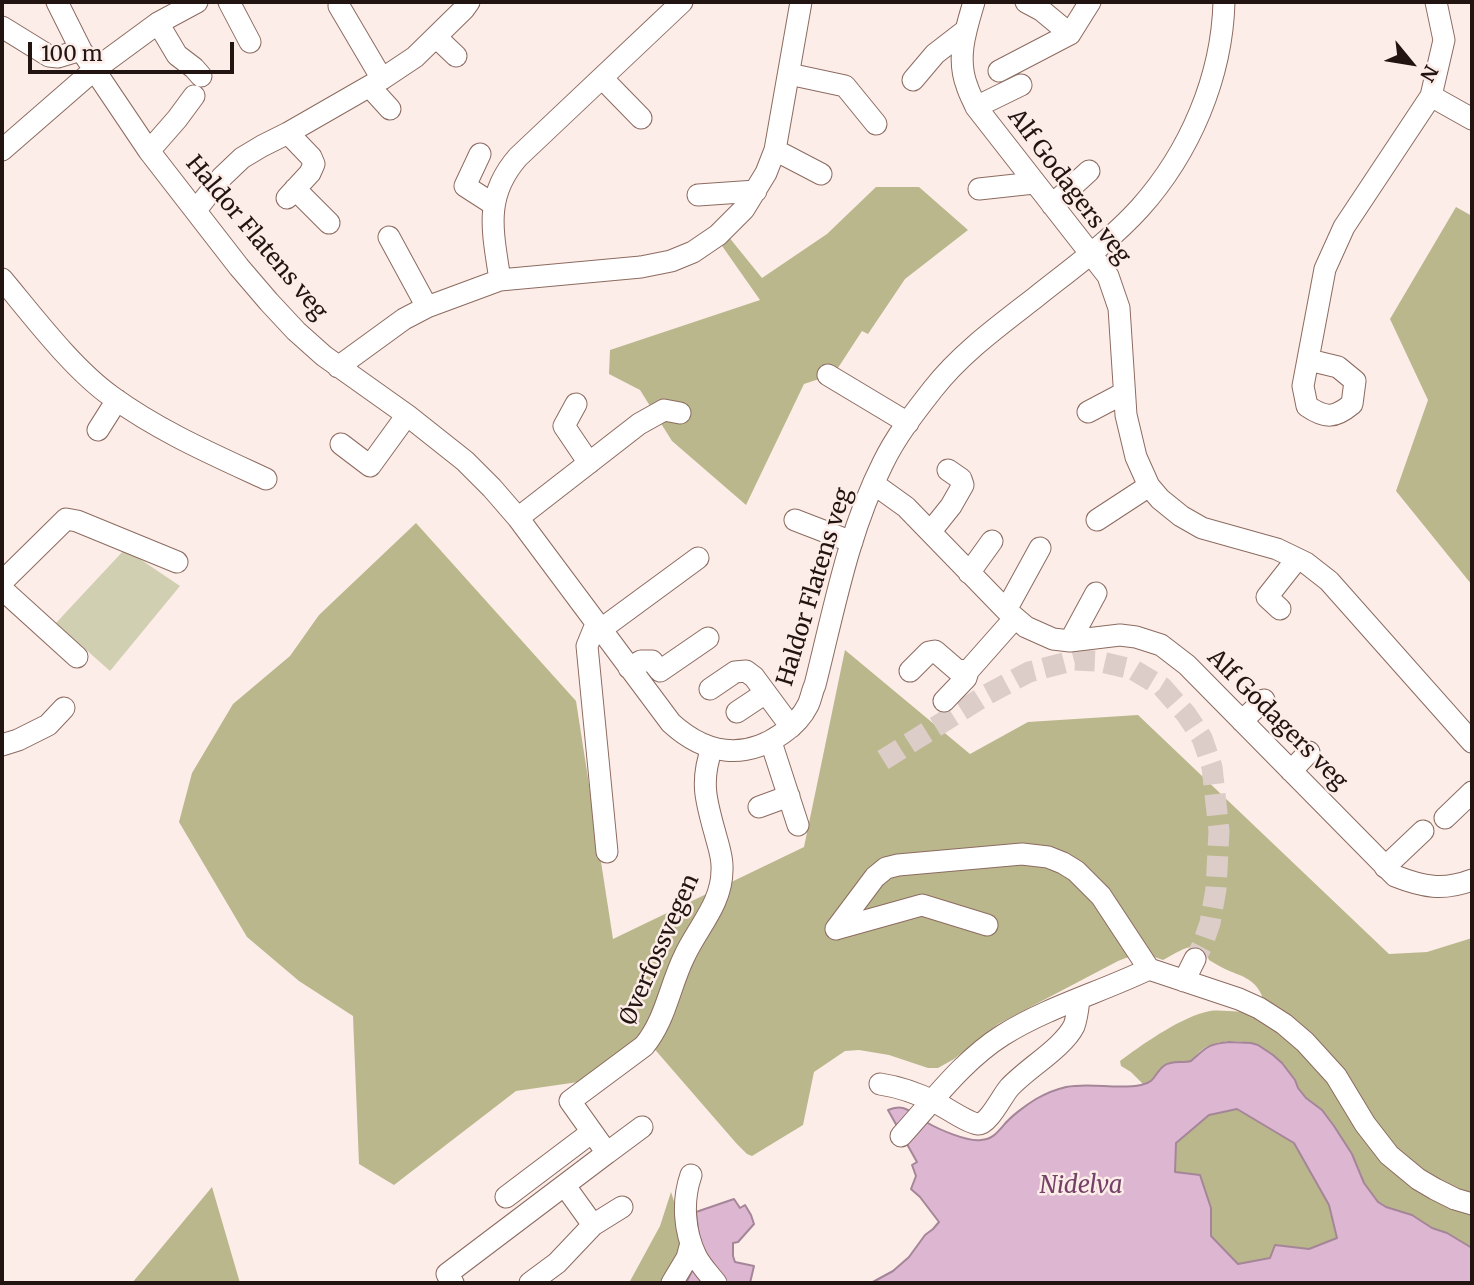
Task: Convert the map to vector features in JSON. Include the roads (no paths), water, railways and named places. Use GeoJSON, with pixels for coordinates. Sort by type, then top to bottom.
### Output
{"type":"FeatureCollection","features":[{"type":"Feature","properties":{"kind":"street","name":"Haldor Flatens veg"},"geometry":{"type":"LineString","coordinates":[[57,2],[81,50],[149,151],[269,302],[296,331],[338,367],[407,415],[465,461],[518,518],[671,723],[689,737],[712,748],[729,751],[755,748],[771,742],[801,717],[815,685],[852,542],[874,484],[883,463],[908,423],[936,386],[991,332],[1091,254],[1140,207],[1167,173],[1193,128],[1213,77],[1224,2]]}},
{"type":"Feature","properties":{"kind":"street"},"geometry":{"type":"LineString","coordinates":[[2,150],[94,70],[158,23],[197,2]]}},
{"type":"Feature","properties":{"kind":"street"},"geometry":{"type":"LineString","coordinates":[[229,2],[250,42]]}},
{"type":"Feature","properties":{"kind":"street"},"geometry":{"type":"LineString","coordinates":[[195,210],[242,158],[376,83],[415,57],[469,2]]}},
{"type":"Feature","properties":{"kind":"street"},"geometry":{"type":"LineString","coordinates":[[500,280],[493,219],[494,204],[508,168],[682,2]]}},
{"type":"Feature","properties":{"kind":"street"},"geometry":{"type":"LineString","coordinates":[[338,367],[404,319],[427,307],[500,280],[641,267],[671,261],[693,252],[718,235],[744,209],[756,191],[775,150],[801,2]]}},
{"type":"Feature","properties":{"kind":"street","name":"Alf Godagers veg"},"geometry":{"type":"LineString","coordinates":[[974,2],[962,58],[966,84],[976,107],[1108,276],[1119,308],[1126,415],[1136,457],[1149,486],[1181,516],[1202,528],[1277,550],[1306,563],[1329,582],[1472,742]]}},
{"type":"Feature","properties":{"kind":"street"},"geometry":{"type":"LineString","coordinates":[[1026,2],[1041,10],[1070,34]]}},
{"type":"Feature","properties":{"kind":"street"},"geometry":{"type":"LineString","coordinates":[[999,71],[1070,34],[1090,2]]}},
{"type":"Feature","properties":{"kind":"street"},"geometry":{"type":"LineString","coordinates":[[1309,360],[1325,269],[1344,227],[1431,96],[1444,40],[1436,2]]}},
{"type":"Feature","properties":{"kind":"street"},"geometry":{"type":"LineString","coordinates":[[339,6],[390,109]]}},
{"type":"Feature","properties":{"kind":"street"},"geometry":{"type":"LineString","coordinates":[[158,23],[177,55],[201,76]]}},
{"type":"Feature","properties":{"kind":"street"},"geometry":{"type":"LineString","coordinates":[[2,27],[49,56],[58,57],[81,50]]}},
{"type":"Feature","properties":{"kind":"street"},"geometry":{"type":"LineString","coordinates":[[912,80],[935,54],[966,30]]}},
{"type":"Feature","properties":{"kind":"street"},"geometry":{"type":"LineString","coordinates":[[436,37],[456,56]]}},
{"type":"Feature","properties":{"kind":"street"},"geometry":{"type":"LineString","coordinates":[[789,74],[845,86],[876,124]]}},
{"type":"Feature","properties":{"kind":"street"},"geometry":{"type":"LineString","coordinates":[[602,78],[641,118]]}},
{"type":"Feature","properties":{"kind":"street"},"geometry":{"type":"LineString","coordinates":[[976,107],[1021,86]]}},
{"type":"Feature","properties":{"kind":"street"},"geometry":{"type":"LineString","coordinates":[[149,151],[194,96]]}},
{"type":"Feature","properties":{"kind":"street"},"geometry":{"type":"LineString","coordinates":[[1431,96],[1472,119]]}},
{"type":"Feature","properties":{"kind":"street"},"geometry":{"type":"LineString","coordinates":[[288,133],[311,157],[314,164],[310,173],[291,193],[329,223]]}},
{"type":"Feature","properties":{"kind":"street"},"geometry":{"type":"LineString","coordinates":[[775,150],[821,174]]}},
{"type":"Feature","properties":{"kind":"street"},"geometry":{"type":"LineString","coordinates":[[480,154],[465,186],[494,204]]}},
{"type":"Feature","properties":{"kind":"street"},"geometry":{"type":"LineString","coordinates":[[1052,205],[1089,171]]}},
{"type":"Feature","properties":{"kind":"street"},"geometry":{"type":"LineString","coordinates":[[979,189],[1034,183]]}},
{"type":"Feature","properties":{"kind":"street"},"geometry":{"type":"LineString","coordinates":[[698,195],[756,191]]}},
{"type":"Feature","properties":{"kind":"street"},"geometry":{"type":"LineString","coordinates":[[389,237],[427,307]]}},
{"type":"Feature","properties":{"kind":"street"},"geometry":{"type":"LineString","coordinates":[[2,279],[83,371],[117,400],[175,437],[266,479]]}},
{"type":"Feature","properties":{"kind":"street"},"geometry":{"type":"LineString","coordinates":[[828,375],[908,423]]}},
{"type":"Feature","properties":{"kind":"street"},"geometry":{"type":"LineString","coordinates":[[1088,412],[1124,393]]}},
{"type":"Feature","properties":{"kind":"street"},"geometry":{"type":"LineString","coordinates":[[98,430],[117,400]]}},
{"type":"Feature","properties":{"kind":"street"},"geometry":{"type":"LineString","coordinates":[[576,404],[564,426],[589,463]]}},
{"type":"Feature","properties":{"kind":"street"},"geometry":{"type":"LineString","coordinates":[[518,518],[639,424],[664,410],[680,413]]}},
{"type":"Feature","properties":{"kind":"street"},"geometry":{"type":"LineString","coordinates":[[341,444],[370,466],[407,415]]}},
{"type":"Feature","properties":{"kind":"street"},"geometry":{"type":"LineString","coordinates":[[930,531],[951,506],[963,485],[961,480],[948,470]]}},
{"type":"Feature","properties":{"kind":"street","name":"Alf Godagers veg"},"geometry":{"type":"LineString","coordinates":[[874,484],[905,507],[930,531],[1010,615],[1038,633],[1053,639],[1070,641],[1120,635],[1161,645],[1187,665],[1395,876],[1420,886],[1449,886],[1472,880]]}},
{"type":"Feature","properties":{"kind":"street"},"geometry":{"type":"LineString","coordinates":[[1097,520],[1149,486]]}},
{"type":"Feature","properties":{"kind":"street"},"geometry":{"type":"LineString","coordinates":[[2,582],[66,519],[77,521],[177,562]]}},
{"type":"Feature","properties":{"kind":"street"},"geometry":{"type":"LineString","coordinates":[[795,520],[852,542]]}},
{"type":"Feature","properties":{"kind":"street"},"geometry":{"type":"LineString","coordinates":[[969,573],[992,541]]}},
{"type":"Feature","properties":{"kind":"street"},"geometry":{"type":"LineString","coordinates":[[944,701],[966,678],[968,671],[998,650],[1010,615],[1040,548]]}},
{"type":"Feature","properties":{"kind":"street"},"geometry":{"type":"LineString","coordinates":[[607,852],[587,646],[598,627],[698,558]]}},
{"type":"Feature","properties":{"kind":"street"},"geometry":{"type":"LineString","coordinates":[[1280,610],[1267,597],[1297,559]]}},
{"type":"Feature","properties":{"kind":"street"},"geometry":{"type":"LineString","coordinates":[[2,589],[77,657]]}},
{"type":"Feature","properties":{"kind":"street"},"geometry":{"type":"LineString","coordinates":[[1070,641],[1096,593]]}},
{"type":"Feature","properties":{"kind":"street"},"geometry":{"type":"LineString","coordinates":[[629,668],[641,661],[652,661],[660,671],[708,638]]}},
{"type":"Feature","properties":{"kind":"street"},"geometry":{"type":"LineString","coordinates":[[910,671],[929,652],[935,651],[957,670],[968,671]]}},
{"type":"Feature","properties":{"kind":"street"},"geometry":{"type":"LineString","coordinates":[[710,689],[735,672],[746,671],[754,677],[791,727]]}},
{"type":"Feature","properties":{"kind":"street"},"geometry":{"type":"LineString","coordinates":[[737,712],[764,694]]}},
{"type":"Feature","properties":{"kind":"street"},"geometry":{"type":"LineString","coordinates":[[1241,721],[1265,700]]}},
{"type":"Feature","properties":{"kind":"street"},"geometry":{"type":"LineString","coordinates":[[2,745],[48,725],[64,708]]}},
{"type":"Feature","properties":{"kind":"street"},"geometry":{"type":"LineString","coordinates":[[771,742],[798,825]]}},
{"type":"Feature","properties":{"kind":"street","name":"Øverfossvegen"},"geometry":{"type":"LineString","coordinates":[[607,1153],[570,1101],[645,1046],[654,1034],[683,959],[715,904],[723,872],[722,859],[705,799],[706,769],[712,748]]}},
{"type":"Feature","properties":{"kind":"street"},"geometry":{"type":"LineString","coordinates":[[1291,771],[1309,752]]}},
{"type":"Feature","properties":{"kind":"street"},"geometry":{"type":"LineString","coordinates":[[1445,818],[1472,792]]}},
{"type":"Feature","properties":{"kind":"street"},"geometry":{"type":"LineString","coordinates":[[759,807],[789,796]]}},
{"type":"Feature","properties":{"kind":"street"},"geometry":{"type":"LineString","coordinates":[[1385,867],[1423,831]]}},
{"type":"Feature","properties":{"kind":"street"},"geometry":{"type":"LineString","coordinates":[[986,925],[922,905],[836,929],[875,877],[886,868],[1005,854],[1036,855],[1063,863],[1089,883],[1111,909],[1149,969],[1238,999],[1259,1008],[1284,1024],[1305,1042],[1336,1076],[1365,1124],[1389,1155],[1418,1179],[1455,1199],[1472,1204]]}},
{"type":"Feature","properties":{"kind":"street"},"geometry":{"type":"LineString","coordinates":[[1184,981],[1195,960]]}},
{"type":"Feature","properties":{"kind":"street"},"geometry":{"type":"LineString","coordinates":[[901,1136],[953,1076],[1001,1037],[1051,1010],[1149,969]]}},
{"type":"Feature","properties":{"kind":"street"},"geometry":{"type":"LineString","coordinates":[[880,1084],[917,1093],[930,1104],[979,1124],[983,1123],[1022,1074],[1064,1039],[1074,1026],[1079,999]]}},
{"type":"Feature","properties":{"kind":"street"},"geometry":{"type":"LineString","coordinates":[[453,1283],[447,1274],[642,1127]]}},
{"type":"Feature","properties":{"kind":"street"},"geometry":{"type":"LineString","coordinates":[[506,1198],[592,1132]]}},
{"type":"Feature","properties":{"kind":"street"},"geometry":{"type":"LineString","coordinates":[[691,1175],[684,1205],[694,1251],[716,1283]]}},
{"type":"Feature","properties":{"kind":"street"},"geometry":{"type":"LineString","coordinates":[[565,1186],[593,1226]]}},
{"type":"Feature","properties":{"kind":"street"},"geometry":{"type":"LineString","coordinates":[[530,1283],[557,1263],[593,1226],[622,1208]]}},
{"type":"Feature","properties":{"kind":"street"},"geometry":{"type":"LineString","coordinates":[[672,1283],[694,1251]]}},
{"type":"Feature","properties":{"kind":"water","name":"Nidelva"},"geometry":{"type":"Polygon","coordinates":[[[1229,1042],[1258,1045],[1282,1063],[1306,1098],[1322,1110],[1334,1126],[1352,1154],[1364,1183],[1378,1202],[1412,1215],[1472,1248],[1472,1283],[871,1283],[893,1271],[909,1257],[925,1235],[939,1222],[911,1189],[916,1176],[912,1165],[917,1162],[888,1110],[904,1108],[931,1125],[953,1134],[968,1139],[985,1139],[993,1136],[1028,1104],[1051,1092],[1075,1086],[1123,1087],[1146,1084],[1165,1065],[1191,1061],[1207,1047],[1229,1042]],[[1237,1109],[1209,1115],[1176,1143],[1175,1172],[1200,1175],[1211,1208],[1211,1236],[1238,1264],[1270,1258],[1275,1245],[1309,1249],[1337,1238],[1329,1205],[1294,1143],[1237,1109]]]}},
{"type":"Feature","properties":{"kind":"water"},"geometry":{"type":"Polygon","coordinates":[[[734,1199],[740,1208],[745,1205],[754,1224],[738,1242],[733,1243],[735,1262],[754,1266],[750,1283],[686,1283],[701,1253],[696,1212],[734,1199]]]}},
{"type":"Feature","properties":{"kind":"tunnel"},"geometry":{"type":"LineString","coordinates":[[883,760],[986,695],[1029,672],[1075,660],[1097,661],[1132,669],[1162,687],[1186,714],[1202,738],[1212,767],[1219,831],[1216,889],[1210,923],[1195,959]]}}]}
